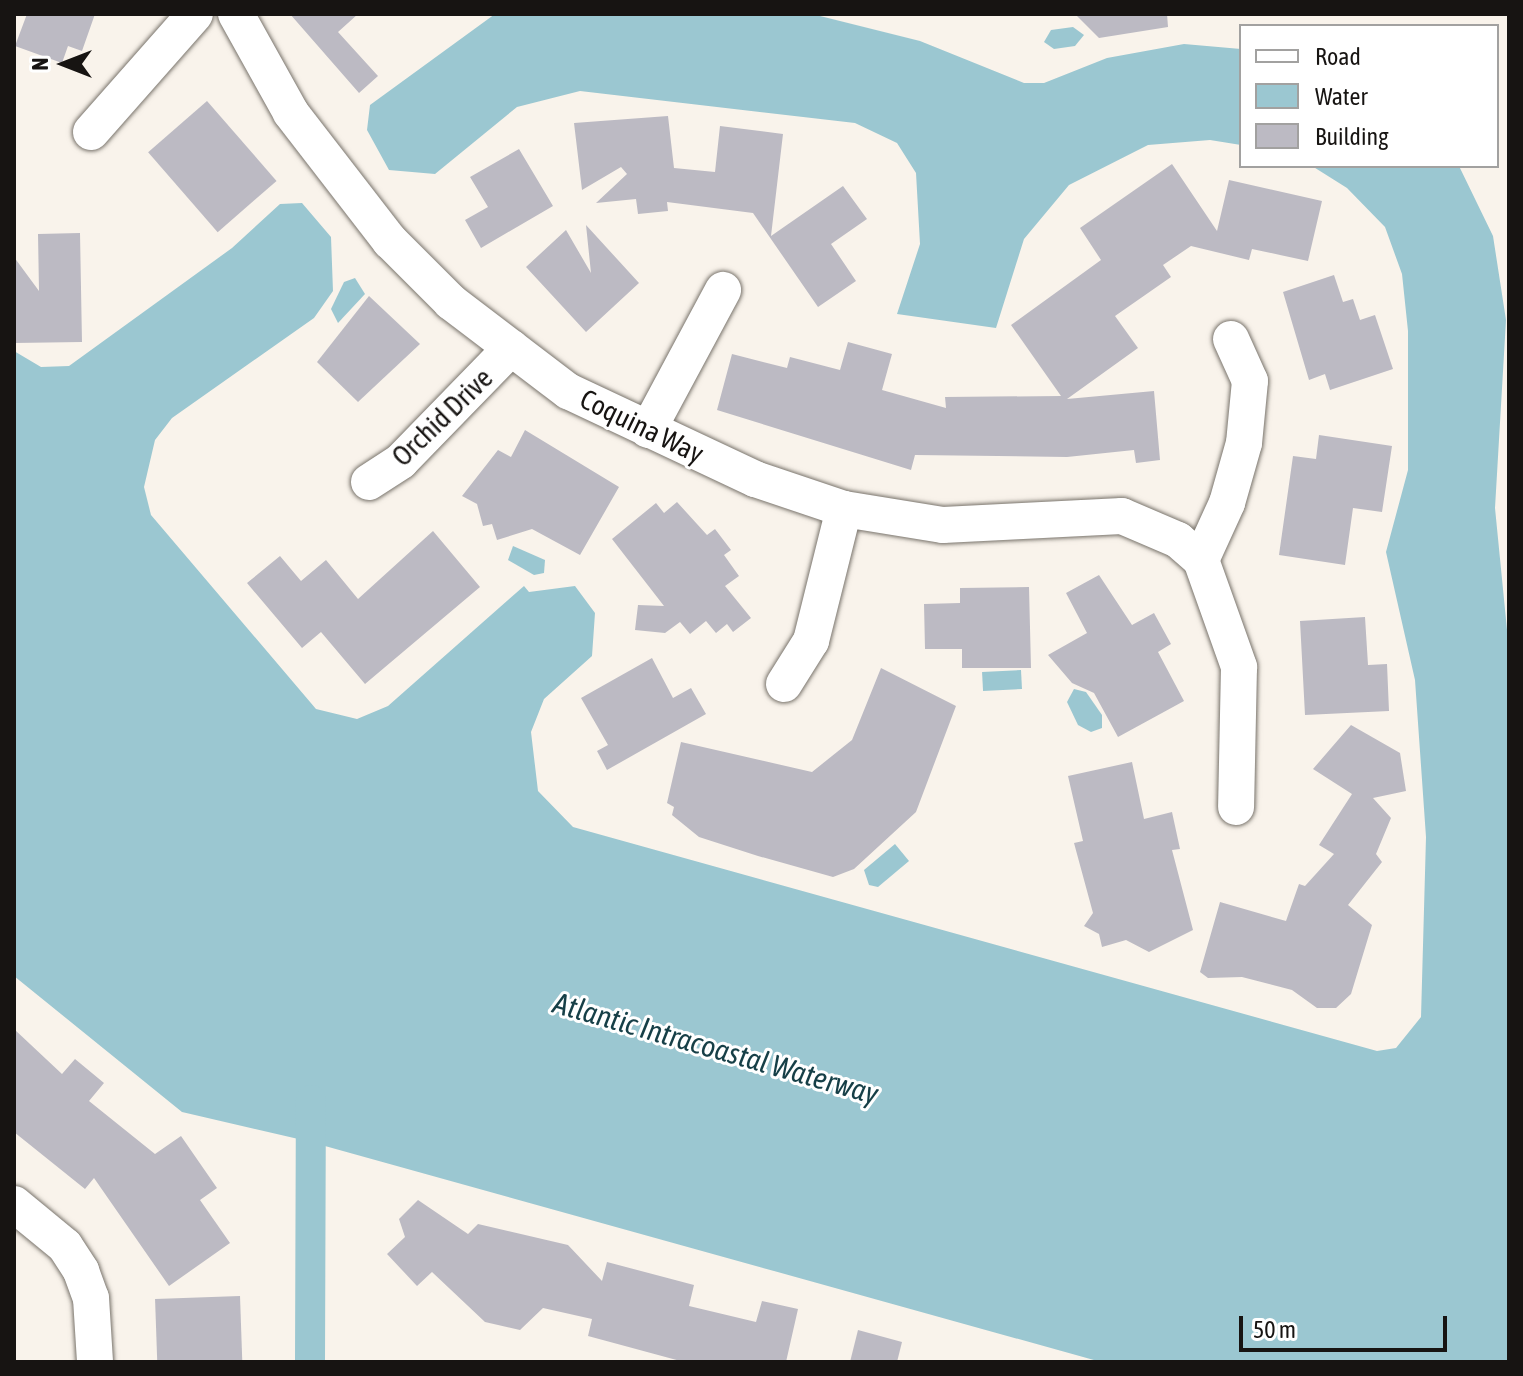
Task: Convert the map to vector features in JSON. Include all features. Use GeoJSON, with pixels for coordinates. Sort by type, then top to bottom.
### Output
{"type":"FeatureCollection","features":[{"type":"Feature","properties":{"kind":"street"},"geometry":{"type":"LineString","coordinates":[[91,132],[195,14]]}},
{"type":"Feature","properties":{"kind":"street","name":"Coquina Way"},"geometry":{"type":"LineString","coordinates":[[236,14],[291,113],[341,183],[451,302],[568,391],[755,479],[844,509],[943,525],[1122,516],[1178,540],[1201,560]]}},
{"type":"Feature","properties":{"kind":"street"},"geometry":{"type":"LineString","coordinates":[[648,430],[723,290]]}},
{"type":"Feature","properties":{"kind":"street"},"geometry":{"type":"LineString","coordinates":[[1231,339],[1250,381],[1246,427],[1227,503],[1201,560],[1239,667],[1236,807]]}},
{"type":"Feature","properties":{"kind":"street","name":"Orchid Drive"},"geometry":{"type":"LineString","coordinates":[[369,482],[401,461],[511,348]]}},
{"type":"Feature","properties":{"kind":"street"},"geometry":{"type":"LineString","coordinates":[[784,684],[811,641],[844,509]]}},
{"type":"Feature","properties":{"kind":"street"},"geometry":{"type":"LineString","coordinates":[[14,1204],[65,1246],[81,1271],[91,1298],[95,1362]]}},
{"type":"Feature","properties":{"kind":"water"},"geometry":{"type":"Polygon","coordinates":[[[495,14],[812,14],[920,41],[1024,83],[1044,83],[1107,58],[1184,44],[1239,49],[1239,145],[1210,140],[1148,145],[1069,185],[1024,239],[996,328],[897,314],[920,244],[916,173],[897,143],[855,123],[580,91],[517,107],[435,174],[389,170],[367,130],[370,105],[495,14]]]}},
{"type":"Feature","properties":{"kind":"water"},"geometry":{"type":"Polygon","coordinates":[[[1073,27],[1084,35],[1075,46],[1054,49],[1044,42],[1051,30],[1073,27]]]}},
{"type":"Feature","properties":{"kind":"water","name":"Atlantic Intracoastal Waterway"},"geometry":{"type":"Polygon","coordinates":[[[1315,168],[1460,168],[1493,236],[1506,320],[1495,508],[1509,650],[1509,1362],[1101,1362],[307,1141],[182,1112],[14,976],[14,351],[41,367],[69,366],[232,248],[280,204],[302,203],[331,237],[333,291],[314,318],[172,418],[155,440],[144,487],[151,515],[316,709],[357,719],[388,706],[524,586],[529,592],[575,586],[595,613],[592,656],[544,699],[531,732],[538,791],[573,827],[1377,1051],[1396,1048],[1421,1017],[1426,837],[1415,680],[1386,552],[1408,470],[1408,331],[1402,274],[1385,227],[1347,188],[1315,168]]]}},
{"type":"Feature","properties":{"kind":"water"},"geometry":{"type":"Polygon","coordinates":[[[355,278],[365,294],[338,323],[331,309],[344,282],[355,278]]]}},
{"type":"Feature","properties":{"kind":"water"},"geometry":{"type":"Polygon","coordinates":[[[513,546],[545,560],[544,573],[534,575],[508,560],[513,546]]]}},
{"type":"Feature","properties":{"kind":"water"},"geometry":{"type":"Polygon","coordinates":[[[1021,670],[1022,689],[983,691],[982,672],[1021,670]]]}},
{"type":"Feature","properties":{"kind":"water"},"geometry":{"type":"Polygon","coordinates":[[[1074,689],[1086,692],[1102,715],[1102,728],[1091,732],[1078,725],[1067,702],[1074,689]]]}},
{"type":"Feature","properties":{"kind":"water"},"geometry":{"type":"Polygon","coordinates":[[[895,844],[909,861],[878,887],[869,885],[864,870],[895,844]]]}},
{"type":"Feature","properties":{"kind":"building"},"geometry":{"type":"Polygon","coordinates":[[[27,14],[95,14],[82,51],[68,46],[62,63],[15,46],[27,14]]]}},
{"type":"Feature","properties":{"kind":"building"},"geometry":{"type":"Polygon","coordinates":[[[290,14],[358,14],[338,32],[378,76],[359,93],[290,14]]]}},
{"type":"Feature","properties":{"kind":"building"},"geometry":{"type":"Polygon","coordinates":[[[1075,14],[1167,14],[1168,27],[1099,38],[1075,14]]]}},
{"type":"Feature","properties":{"kind":"building"},"geometry":{"type":"Polygon","coordinates":[[[207,101],[277,181],[218,232],[148,152],[207,101]]]}},
{"type":"Feature","properties":{"kind":"building"},"geometry":{"type":"Polygon","coordinates":[[[668,116],[674,168],[715,172],[720,126],[783,134],[771,236],[843,186],[867,219],[831,244],[856,281],[818,307],[753,213],[667,202],[668,211],[638,214],[636,199],[596,203],[627,174],[621,167],[582,190],[574,123],[668,116]]]}},
{"type":"Feature","properties":{"kind":"building"},"geometry":{"type":"Polygon","coordinates":[[[519,149],[553,206],[481,248],[465,220],[488,207],[470,177],[519,149]]]}},
{"type":"Feature","properties":{"kind":"building"},"geometry":{"type":"Polygon","coordinates":[[[1172,164],[1217,231],[1229,180],[1322,201],[1308,261],[1252,249],[1249,260],[1191,246],[1163,265],[1171,277],[1115,316],[1138,348],[1067,399],[1154,391],[1160,460],[1136,463],[1134,450],[1067,457],[915,455],[911,470],[717,410],[732,354],[787,368],[790,357],[840,370],[848,342],[892,354],[882,390],[946,408],[945,397],[1061,396],[1011,325],[1101,260],[1080,228],[1172,164]]]}},
{"type":"Feature","properties":{"kind":"building"},"geometry":{"type":"Polygon","coordinates":[[[586,225],[639,283],[586,332],[526,267],[566,230],[591,273],[586,225]]]}},
{"type":"Feature","properties":{"kind":"building"},"geometry":{"type":"Polygon","coordinates":[[[80,233],[82,342],[14,343],[14,257],[39,291],[38,234],[80,233]]]}},
{"type":"Feature","properties":{"kind":"building"},"geometry":{"type":"Polygon","coordinates":[[[1334,275],[1343,302],[1353,299],[1360,320],[1375,315],[1393,369],[1330,390],[1325,374],[1309,380],[1283,292],[1334,275]]]}},
{"type":"Feature","properties":{"kind":"building"},"geometry":{"type":"Polygon","coordinates":[[[369,296],[420,344],[358,402],[317,362],[369,296]]]}},
{"type":"Feature","properties":{"kind":"building"},"geometry":{"type":"Polygon","coordinates":[[[525,430],[619,487],[580,555],[532,529],[497,540],[492,524],[483,526],[477,504],[462,496],[498,450],[511,457],[525,430]]]}},
{"type":"Feature","properties":{"kind":"building"},"geometry":{"type":"Polygon","coordinates":[[[1319,435],[1392,446],[1382,512],[1353,508],[1345,565],[1279,555],[1293,456],[1316,459],[1319,435]]]}},
{"type":"Feature","properties":{"kind":"building"},"geometry":{"type":"Polygon","coordinates":[[[677,502],[707,535],[715,529],[731,550],[724,555],[739,576],[725,586],[751,618],[733,632],[727,624],[716,633],[706,621],[690,634],[680,622],[665,633],[635,630],[638,605],[664,606],[612,539],[656,503],[664,513],[677,502]]]}},
{"type":"Feature","properties":{"kind":"building"},"geometry":{"type":"Polygon","coordinates":[[[433,531],[480,587],[365,684],[321,632],[302,648],[247,583],[280,556],[301,581],[326,560],[358,599],[433,531]]]}},
{"type":"Feature","properties":{"kind":"building"},"geometry":{"type":"Polygon","coordinates":[[[1099,575],[1132,625],[1154,613],[1171,644],[1158,652],[1184,701],[1118,737],[1094,693],[1072,683],[1048,655],[1087,633],[1066,593],[1099,575]]]}},
{"type":"Feature","properties":{"kind":"building"},"geometry":{"type":"Polygon","coordinates":[[[1029,587],[1031,668],[962,668],[962,649],[925,649],[924,604],[960,603],[960,588],[1029,587]]]}},
{"type":"Feature","properties":{"kind":"building"},"geometry":{"type":"Polygon","coordinates":[[[1365,617],[1368,665],[1387,664],[1389,711],[1305,715],[1300,621],[1365,617]]]}},
{"type":"Feature","properties":{"kind":"building"},"geometry":{"type":"Polygon","coordinates":[[[652,658],[673,698],[691,688],[706,714],[607,770],[597,751],[608,745],[581,698],[652,658]]]}},
{"type":"Feature","properties":{"kind":"building"},"geometry":{"type":"Polygon","coordinates":[[[881,668],[956,706],[916,812],[854,869],[833,877],[758,856],[699,837],[672,815],[674,807],[667,803],[681,742],[812,772],[852,740],[881,668]]]}},
{"type":"Feature","properties":{"kind":"building"},"geometry":{"type":"Polygon","coordinates":[[[1351,725],[1400,753],[1406,791],[1373,798],[1391,818],[1376,854],[1382,862],[1348,905],[1372,925],[1351,994],[1336,1008],[1317,1008],[1292,990],[1242,977],[1208,978],[1200,972],[1220,902],[1286,921],[1299,884],[1305,886],[1334,854],[1319,845],[1352,794],[1313,769],[1351,725]]]}},
{"type":"Feature","properties":{"kind":"building"},"geometry":{"type":"Polygon","coordinates":[[[1132,762],[1144,819],[1172,812],[1180,849],[1172,850],[1193,930],[1149,952],[1126,940],[1102,947],[1099,934],[1084,926],[1093,913],[1074,843],[1083,841],[1068,776],[1132,762]]]}},
{"type":"Feature","properties":{"kind":"building"},"geometry":{"type":"Polygon","coordinates":[[[14,1029],[62,1074],[75,1059],[104,1083],[89,1101],[155,1154],[181,1136],[217,1188],[200,1200],[230,1243],[169,1286],[94,1178],[85,1189],[14,1132],[14,1029]]]}},
{"type":"Feature","properties":{"kind":"building"},"geometry":{"type":"Polygon","coordinates":[[[418,1200],[468,1234],[478,1224],[568,1245],[602,1281],[607,1262],[694,1285],[689,1306],[756,1322],[762,1301],[798,1309],[786,1362],[684,1362],[588,1336],[592,1319],[543,1308],[520,1330],[485,1322],[432,1272],[417,1286],[387,1254],[405,1237],[399,1219],[418,1200]]]}},
{"type":"Feature","properties":{"kind":"building"},"geometry":{"type":"Polygon","coordinates":[[[240,1296],[242,1362],[157,1362],[155,1299],[240,1296]]]}},
{"type":"Feature","properties":{"kind":"building"},"geometry":{"type":"Polygon","coordinates":[[[858,1330],[902,1342],[897,1362],[850,1362],[858,1330]]]}},
{"type":"Feature","properties":{"kind":"waterway"},"geometry":{"type":"LineString","coordinates":[[310,1362],[311,1100]]}}]}
